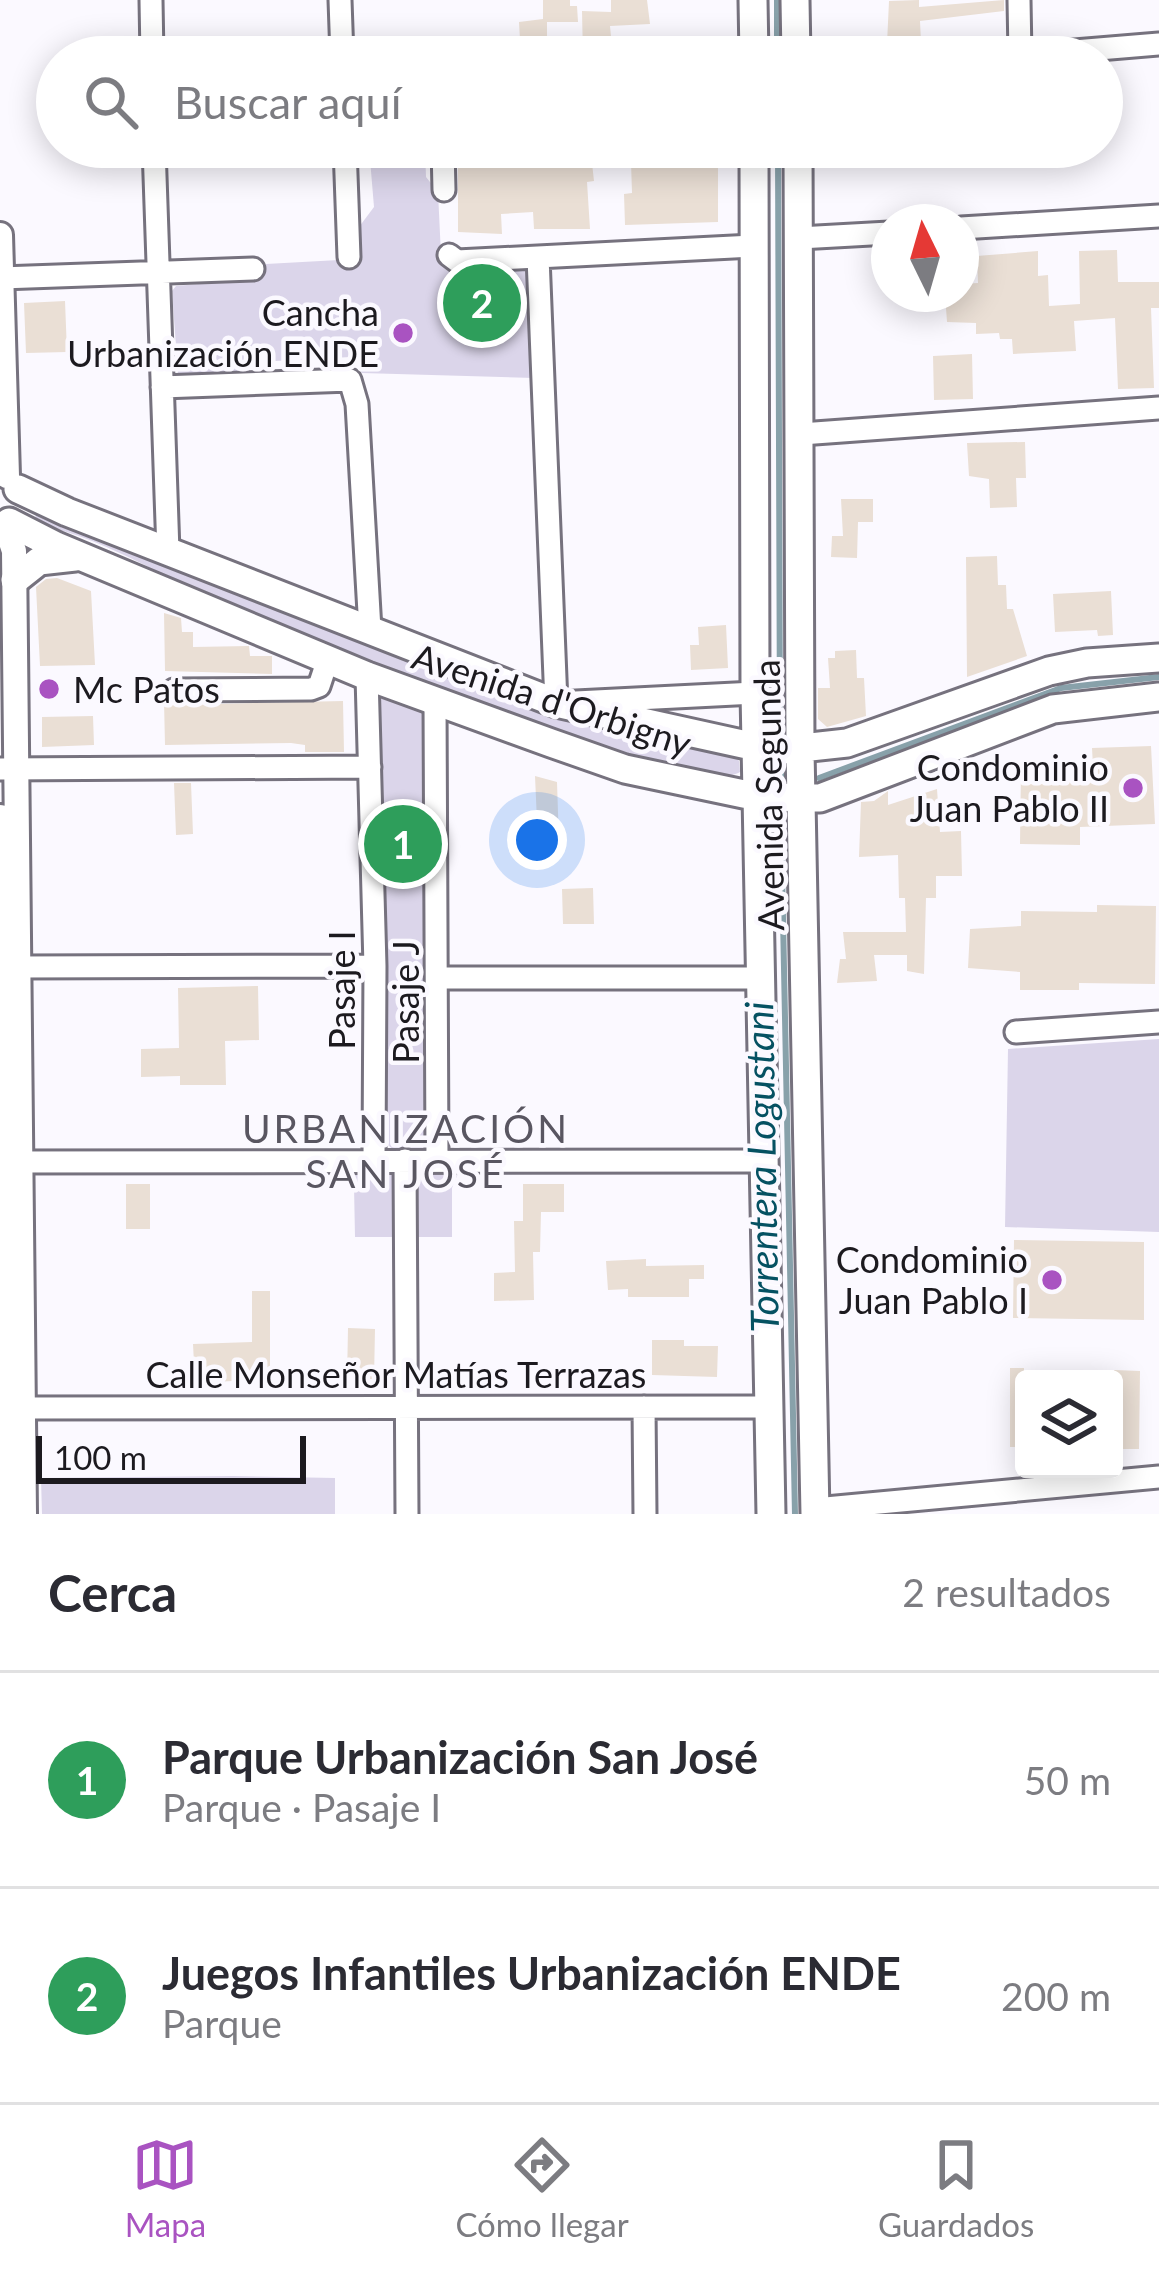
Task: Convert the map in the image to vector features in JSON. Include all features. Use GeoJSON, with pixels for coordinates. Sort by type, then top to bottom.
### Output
{"type":"FeatureCollection","features":[{"type":"Feature","properties":{"kind":"main road"},"geometry":{"type":"LineString","coordinates":[[753,0],[754,36]]}},
{"type":"Feature","properties":{"kind":"main road"},"geometry":{"type":"LineString","coordinates":[[795,0],[796,36]]}},
{"type":"Feature","properties":{"kind":"main road","name":"Avenida Segunda"},"geometry":{"type":"LineString","coordinates":[[754,168],[755,693],[771,1514]]}},
{"type":"Feature","properties":{"kind":"main road","name":"Avenida Segunda"},"geometry":{"type":"LineString","coordinates":[[798,168],[800,750],[815,1512]]}},
{"type":"Feature","properties":{"kind":"main road"},"geometry":{"type":"LineString","coordinates":[[5,524],[20,507],[8,479]]}},
{"type":"Feature","properties":{"kind":"main road","name":"Avenida d'Orbigny"},"geometry":{"type":"LineString","coordinates":[[8,479],[168,552],[556,703],[757,748],[800,750],[847,743],[1049,671],[1159,658]]}},
{"type":"Feature","properties":{"kind":"main road","name":"Avenida d'Orbigny"},"geometry":{"type":"LineString","coordinates":[[5,524],[367,676],[625,769],[758,797],[803,800],[832,794],[1053,710],[1159,697]]}},
{"type":"Feature","properties":{"kind":"main road"},"geometry":{"type":"LineString","coordinates":[[15,580],[39,561],[81,557]]}},
{"type":"Feature","properties":{"kind":"street"},"geometry":{"type":"LineString","coordinates":[[151,0],[152,36]]}},
{"type":"Feature","properties":{"kind":"street"},"geometry":{"type":"LineString","coordinates":[[340,0],[341,36]]}},
{"type":"Feature","properties":{"kind":"street"},"geometry":{"type":"LineString","coordinates":[[1014,36],[1018,0]]}},
{"type":"Feature","properties":{"kind":"street"},"geometry":{"type":"LineString","coordinates":[[1123,47],[1159,44]]}},
{"type":"Feature","properties":{"kind":"street"},"geometry":{"type":"LineString","coordinates":[[155,168],[168,552]]}},
{"type":"Feature","properties":{"kind":"street"},"geometry":{"type":"LineString","coordinates":[[346,168],[349,256]]}},
{"type":"Feature","properties":{"kind":"street"},"geometry":{"type":"LineString","coordinates":[[443,168],[444,190]]}},
{"type":"Feature","properties":{"kind":"street"},"geometry":{"type":"LineString","coordinates":[[979,227],[1159,216]]}},
{"type":"Feature","properties":{"kind":"street"},"geometry":{"type":"LineString","coordinates":[[800,238],[871,233]]}},
{"type":"Feature","properties":{"kind":"street"},"geometry":{"type":"LineString","coordinates":[[0,235],[8,479]]}},
{"type":"Feature","properties":{"kind":"street"},"geometry":{"type":"LineString","coordinates":[[449,255],[458,261],[753,246]]}},
{"type":"Feature","properties":{"kind":"street"},"geometry":{"type":"LineString","coordinates":[[538,257],[556,703],[755,693]]}},
{"type":"Feature","properties":{"kind":"street"},"geometry":{"type":"LineString","coordinates":[[2,278],[253,268]]}},
{"type":"Feature","properties":{"kind":"street"},"geometry":{"type":"LineString","coordinates":[[163,387],[350,380],[357,404],[370,630]]}},
{"type":"Feature","properties":{"kind":"street"},"geometry":{"type":"LineString","coordinates":[[801,434],[1159,408]]}},
{"type":"Feature","properties":{"kind":"street"},"geometry":{"type":"LineString","coordinates":[[5,524],[14,551],[10,770],[21,968],[8,1162],[23,1408],[24,1514]]}},
{"type":"Feature","properties":{"kind":"street"},"geometry":{"type":"LineString","coordinates":[[174,690],[311,689],[319,686],[328,659]]}},
{"type":"Feature","properties":{"kind":"street","name":"Pasaje I"},"geometry":{"type":"LineString","coordinates":[[367,676],[375,966],[374,1160]]}},
{"type":"Feature","properties":{"kind":"street","name":"Pasaje J"},"geometry":{"type":"LineString","coordinates":[[435,700],[437,1160]]}},
{"type":"Feature","properties":{"kind":"street"},"geometry":{"type":"LineString","coordinates":[[10,770],[370,767]]}},
{"type":"Feature","properties":{"kind":"street"},"geometry":{"type":"LineString","coordinates":[[0,817],[8,1162],[4,1514]]}},
{"type":"Feature","properties":{"kind":"street"},"geometry":{"type":"LineString","coordinates":[[21,968],[375,966]]}},
{"type":"Feature","properties":{"kind":"street"},"geometry":{"type":"LineString","coordinates":[[438,978],[762,978]]}},
{"type":"Feature","properties":{"kind":"street"},"geometry":{"type":"LineString","coordinates":[[1016,1032],[1159,1022]]}},
{"type":"Feature","properties":{"kind":"street"},"geometry":{"type":"LineString","coordinates":[[405,1160],[406,1514]]}},
{"type":"Feature","properties":{"kind":"street"},"geometry":{"type":"LineString","coordinates":[[8,1162],[765,1161]]}},
{"type":"Feature","properties":{"kind":"street"},"geometry":{"type":"LineString","coordinates":[[644,1407],[645,1514]]}},
{"type":"Feature","properties":{"kind":"street","name":"Calle Monseñor Matías Terrazas"},"geometry":{"type":"LineString","coordinates":[[23,1408],[770,1407]]}},
{"type":"Feature","properties":{"kind":"street"},"geometry":{"type":"LineString","coordinates":[[815,1512],[990,1503],[1159,1477]]}},
{"type":"Feature","properties":{"kind":"shaded area"},"geometry":{"type":"Polygon","coordinates":[[[371,168],[426,168],[426,177],[438,192],[441,255],[520,267],[528,273],[534,378],[362,373],[351,357],[257,362],[244,374],[178,374],[172,291],[176,286],[263,278],[266,264],[357,259],[359,227],[374,207],[371,168]]]}},
{"type":"Feature","properties":{"kind":"shaded area"},"geometry":{"type":"Polygon","coordinates":[[[35,503],[732,755],[739,761],[740,772],[704,775],[642,762],[475,706],[239,609],[98,543],[36,525],[35,503]]]}},
{"type":"Feature","properties":{"kind":"shaded area"},"geometry":{"type":"Polygon","coordinates":[[[383,698],[427,714],[427,1148],[420,1153],[396,1152],[381,1139],[377,702],[383,698]]]}},
{"type":"Feature","properties":{"kind":"shaded area"},"geometry":{"type":"Polygon","coordinates":[[[1159,1039],[1159,1232],[1005,1227],[1008,1049],[1159,1039]]]}},
{"type":"Feature","properties":{"kind":"shaded area"},"geometry":{"type":"Polygon","coordinates":[[[460,1169],[452,1188],[452,1237],[415,1237],[419,1172],[460,1169]]]}},
{"type":"Feature","properties":{"kind":"shaded area"},"geometry":{"type":"Polygon","coordinates":[[[344,1170],[392,1173],[395,1237],[355,1237],[354,1186],[344,1170]]]}},
{"type":"Feature","properties":{"kind":"shaded area"},"geometry":{"type":"Polygon","coordinates":[[[41,1478],[335,1478],[335,1514],[42,1514],[41,1478]]]}},
{"type":"Feature","properties":{"kind":"building"},"geometry":{"type":"Polygon","coordinates":[[[543,0],[570,0],[570,6],[577,6],[578,22],[547,22],[547,36],[520,36],[519,22],[543,19],[543,0]]]}},
{"type":"Feature","properties":{"kind":"building"},"geometry":{"type":"Polygon","coordinates":[[[611,0],[647,0],[650,24],[610,26],[611,36],[583,36],[582,11],[611,12],[611,0]]]}},
{"type":"Feature","properties":{"kind":"building"},"geometry":{"type":"Polygon","coordinates":[[[919,0],[919,7],[1004,0],[1004,11],[920,21],[921,36],[887,36],[889,1],[919,0]]]}},
{"type":"Feature","properties":{"kind":"building"},"geometry":{"type":"Polygon","coordinates":[[[458,168],[593,168],[594,181],[587,182],[590,229],[534,229],[533,212],[501,214],[502,234],[458,232],[458,168]]]}},
{"type":"Feature","properties":{"kind":"building"},"geometry":{"type":"Polygon","coordinates":[[[631,168],[718,168],[718,222],[625,225],[624,194],[632,193],[631,168]]]}},
{"type":"Feature","properties":{"kind":"building"},"geometry":{"type":"Polygon","coordinates":[[[1117,250],[1118,282],[1159,282],[1159,308],[1151,308],[1154,388],[1118,389],[1115,318],[1074,321],[1076,351],[1013,354],[1012,339],[1000,339],[999,333],[976,334],[976,323],[947,322],[946,312],[979,312],[979,256],[1038,251],[1038,276],[1048,275],[1049,306],[1080,304],[1079,251],[1117,250]]]}},
{"type":"Feature","properties":{"kind":"building"},"geometry":{"type":"Polygon","coordinates":[[[65,301],[67,352],[26,353],[24,303],[65,301]]]}},
{"type":"Feature","properties":{"kind":"building"},"geometry":{"type":"Polygon","coordinates":[[[972,354],[973,399],[934,400],[933,356],[972,354]]]}},
{"type":"Feature","properties":{"kind":"building"},"geometry":{"type":"Polygon","coordinates":[[[1025,442],[1026,478],[1016,478],[1017,507],[990,508],[989,479],[969,476],[967,443],[1025,442]]]}},
{"type":"Feature","properties":{"kind":"building"},"geometry":{"type":"Polygon","coordinates":[[[841,499],[873,499],[873,522],[858,522],[857,558],[831,557],[832,536],[843,536],[841,499]]]}},
{"type":"Feature","properties":{"kind":"building"},"geometry":{"type":"Polygon","coordinates":[[[997,556],[998,585],[1006,585],[1007,609],[1013,609],[1027,656],[967,677],[966,557],[997,556]]]}},
{"type":"Feature","properties":{"kind":"building"},"geometry":{"type":"Polygon","coordinates":[[[57,578],[91,591],[95,665],[40,666],[36,587],[57,578]]]}},
{"type":"Feature","properties":{"kind":"building"},"geometry":{"type":"Polygon","coordinates":[[[1111,591],[1113,635],[1098,636],[1097,630],[1055,632],[1053,594],[1111,591]]]}},
{"type":"Feature","properties":{"kind":"building"},"geometry":{"type":"Polygon","coordinates":[[[164,613],[181,618],[182,632],[193,632],[193,647],[249,646],[250,656],[272,656],[272,674],[165,671],[164,613]]]}},
{"type":"Feature","properties":{"kind":"building"},"geometry":{"type":"Polygon","coordinates":[[[726,625],[728,668],[691,670],[690,645],[699,645],[698,627],[726,625]]]}},
{"type":"Feature","properties":{"kind":"building"},"geometry":{"type":"Polygon","coordinates":[[[856,650],[857,678],[864,678],[866,716],[827,727],[818,719],[818,688],[830,688],[828,658],[835,658],[835,651],[856,650]]]}},
{"type":"Feature","properties":{"kind":"building"},"geometry":{"type":"Polygon","coordinates":[[[164,701],[174,705],[343,701],[344,752],[305,752],[305,745],[291,743],[165,745],[164,701]]]}},
{"type":"Feature","properties":{"kind":"building"},"geometry":{"type":"Polygon","coordinates":[[[93,716],[94,745],[42,747],[42,717],[93,716]]]}},
{"type":"Feature","properties":{"kind":"building"},"geometry":{"type":"Polygon","coordinates":[[[1151,746],[1155,824],[1080,827],[1080,845],[1020,844],[1021,766],[1093,766],[1092,748],[1151,746]]]}},
{"type":"Feature","properties":{"kind":"building"},"geometry":{"type":"Polygon","coordinates":[[[535,776],[557,782],[559,843],[538,844],[535,776]]]}},
{"type":"Feature","properties":{"kind":"building"},"geometry":{"type":"Polygon","coordinates":[[[174,783],[191,783],[193,834],[176,835],[174,783]]]}},
{"type":"Feature","properties":{"kind":"building"},"geometry":{"type":"Polygon","coordinates":[[[937,789],[940,832],[961,831],[962,876],[936,876],[936,898],[926,898],[924,974],[907,971],[907,955],[874,955],[877,981],[837,983],[840,959],[846,959],[843,932],[906,932],[898,855],[859,857],[861,802],[874,801],[888,791],[888,805],[937,789]]]}},
{"type":"Feature","properties":{"kind":"building"},"geometry":{"type":"Polygon","coordinates":[[[593,888],[594,924],[563,924],[562,889],[593,888]]]}},
{"type":"Feature","properties":{"kind":"building"},"geometry":{"type":"Polygon","coordinates":[[[1097,905],[1156,906],[1155,984],[1079,983],[1079,990],[1020,990],[1020,972],[968,968],[970,929],[1021,926],[1021,911],[1097,912],[1097,905]]]}},
{"type":"Feature","properties":{"kind":"building"},"geometry":{"type":"Polygon","coordinates":[[[258,986],[259,1040],[225,1041],[226,1085],[180,1085],[180,1076],[141,1077],[141,1049],[179,1048],[178,988],[258,986]]]}},
{"type":"Feature","properties":{"kind":"building"},"geometry":{"type":"Polygon","coordinates":[[[126,1184],[150,1184],[150,1229],[126,1229],[126,1184]]]}},
{"type":"Feature","properties":{"kind":"building"},"geometry":{"type":"Polygon","coordinates":[[[523,1184],[564,1184],[564,1212],[541,1212],[540,1252],[533,1252],[534,1300],[494,1301],[494,1273],[515,1272],[514,1221],[523,1221],[523,1184]]]}},
{"type":"Feature","properties":{"kind":"building"},"geometry":{"type":"Polygon","coordinates":[[[1014,1240],[1144,1242],[1144,1320],[1013,1318],[1014,1240]]]}},
{"type":"Feature","properties":{"kind":"building"},"geometry":{"type":"Polygon","coordinates":[[[646,1259],[646,1266],[704,1265],[704,1279],[689,1279],[689,1297],[628,1297],[628,1289],[608,1290],[606,1261],[646,1259]]]}},
{"type":"Feature","properties":{"kind":"building"},"geometry":{"type":"Polygon","coordinates":[[[252,1291],[270,1291],[270,1379],[195,1383],[193,1344],[252,1342],[252,1291]]]}},
{"type":"Feature","properties":{"kind":"building"},"geometry":{"type":"Polygon","coordinates":[[[348,1328],[375,1329],[374,1379],[347,1379],[348,1328]]]}},
{"type":"Feature","properties":{"kind":"building"},"geometry":{"type":"Polygon","coordinates":[[[652,1340],[718,1346],[717,1377],[652,1375],[652,1340]]]}},
{"type":"Feature","properties":{"kind":"building"},"geometry":{"type":"Polygon","coordinates":[[[1010,1368],[1024,1368],[1015,1370],[1015,1447],[1010,1447],[1010,1368]]]}},
{"type":"Feature","properties":{"kind":"building"},"geometry":{"type":"Polygon","coordinates":[[[1123,1370],[1140,1371],[1139,1449],[1123,1449],[1123,1370]]]}},
{"type":"Feature","properties":{"kind":"waterway","name":"Torrentera Logustani"},"geometry":{"type":"LineString","coordinates":[[777,0],[777,36]]}},
{"type":"Feature","properties":{"kind":"waterway","name":"Torrentera Logustani"},"geometry":{"type":"LineString","coordinates":[[778,168],[780,736]]}},
{"type":"Feature","properties":{"kind":"waterway"},"geometry":{"type":"LineString","coordinates":[[819,778],[1061,688],[1159,677]]}},
{"type":"Feature","properties":{"kind":"waterway","name":"Torrentera Logustani"},"geometry":{"type":"LineString","coordinates":[[781,770],[781,788]]}},
{"type":"Feature","properties":{"kind":"waterway","name":"Torrentera Logustani"},"geometry":{"type":"LineString","coordinates":[[781,819],[795,1514]]}},
{"type":"Feature","properties":{"kind":"place","name":"Juegos Infantiles Urbanización ENDE"},"geometry":{"type":"Point","coordinates":[482,303]}},
{"type":"Feature","properties":{"kind":"place","name":"Cancha Urbanización ENDE"},"geometry":{"type":"Point","coordinates":[403,333]}},
{"type":"Feature","properties":{"kind":"place","name":"Mc Patos"},"geometry":{"type":"Point","coordinates":[49,689]}},
{"type":"Feature","properties":{"kind":"place","name":"Condominio Juan Pablo II"},"geometry":{"type":"Point","coordinates":[1133,788]}},
{"type":"Feature","properties":{"kind":"place","name":"Parque Urbanización San José"},"geometry":{"type":"Point","coordinates":[403,844]}},
{"type":"Feature","properties":{"kind":"place","name":"Condominio Juan Pablo I"},"geometry":{"type":"Point","coordinates":[1052,1280]}},
{"type":"Feature","properties":{"kind":"district","name":"URBANIZACIÓN SAN JOSÉ"},"geometry":{"type":"Point","coordinates":[406,1150]}}]}
